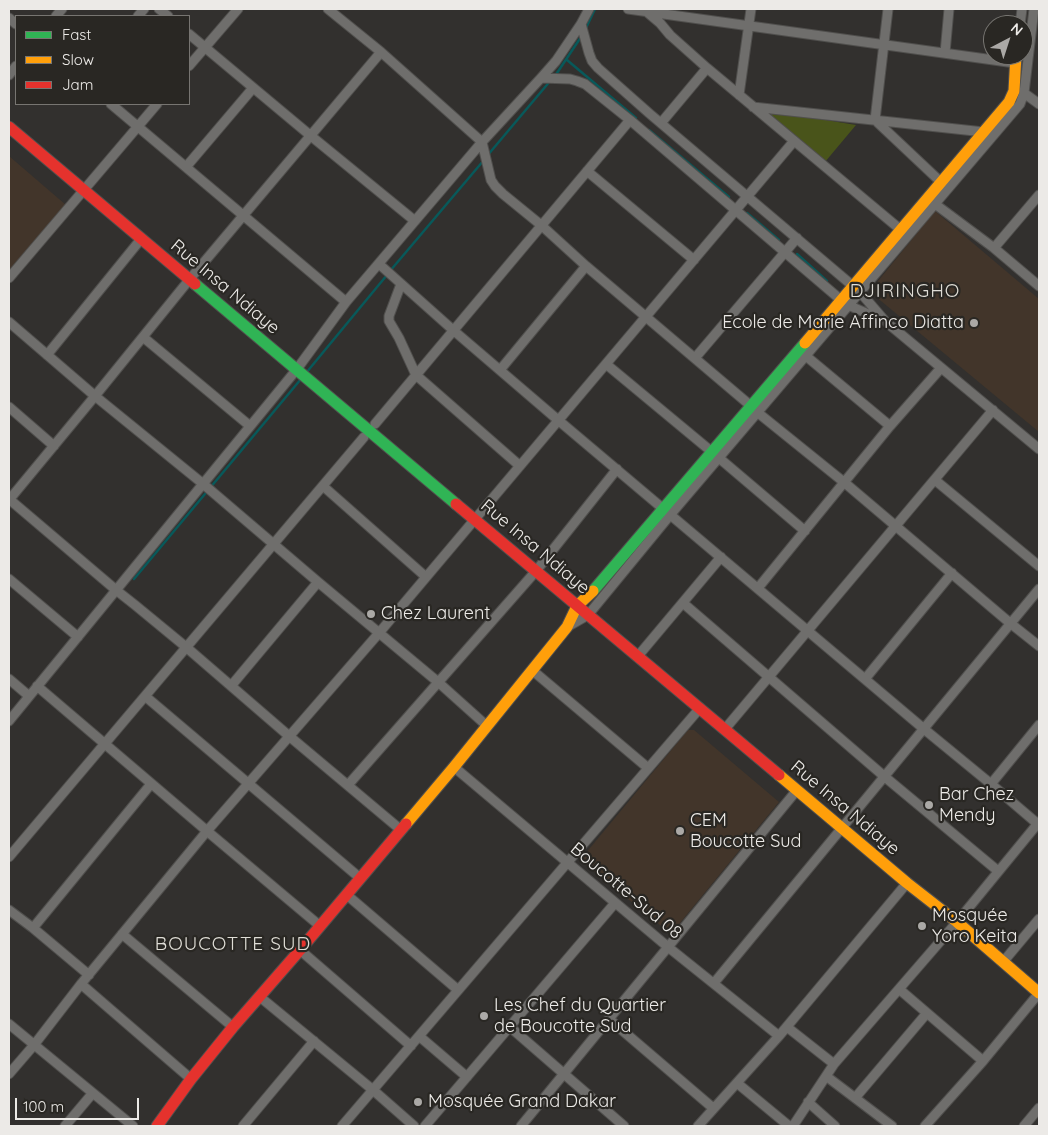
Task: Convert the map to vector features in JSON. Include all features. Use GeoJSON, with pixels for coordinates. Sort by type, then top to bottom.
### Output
{"type":"FeatureCollection","features":[{"type":"Feature","properties":{"kind":"street"},"geometry":{"type":"LineString","coordinates":[[190,65],[238,9]]}},
{"type":"Feature","properties":{"kind":"street"},"geometry":{"type":"LineString","coordinates":[[328,9],[381,52],[482,142],[491,180],[495,186],[645,317],[1039,646]]}},
{"type":"Feature","properties":{"kind":"street"},"geometry":{"type":"LineString","coordinates":[[9,721],[297,369],[346,302],[482,142],[556,61],[589,9]]}},
{"type":"Feature","properties":{"kind":"street"},"geometry":{"type":"LineString","coordinates":[[628,9],[684,13],[748,26],[945,53],[983,56]]}},
{"type":"Feature","properties":{"kind":"street"},"geometry":{"type":"LineString","coordinates":[[739,95],[751,9]]}},
{"type":"Feature","properties":{"kind":"street"},"geometry":{"type":"LineString","coordinates":[[875,120],[888,9]]}},
{"type":"Feature","properties":{"kind":"street"},"geometry":{"type":"LineString","coordinates":[[945,53],[949,9]]}},
{"type":"Feature","properties":{"kind":"street"},"geometry":{"type":"LineString","coordinates":[[856,289],[901,230],[1020,104],[1024,93],[1034,9]]}},
{"type":"Feature","properties":{"kind":"street"},"geometry":{"type":"LineString","coordinates":[[646,11],[670,35],[752,107],[901,230]]}},
{"type":"Feature","properties":{"kind":"street"},"geometry":{"type":"LineString","coordinates":[[581,24],[592,61],[598,68],[661,124],[856,289],[885,322],[1039,449]]}},
{"type":"Feature","properties":{"kind":"street"},"geometry":{"type":"LineString","coordinates":[[190,35],[415,221]]}},
{"type":"Feature","properties":{"kind":"street"},"geometry":{"type":"LineString","coordinates":[[381,52],[189,280],[9,499],[401,830]]}},
{"type":"Feature","properties":{"kind":"street"},"geometry":{"type":"LineString","coordinates":[[567,627],[588,615],[667,512],[715,455],[856,289],[935,204],[944,186],[1012,98],[1015,65]]}},
{"type":"Feature","properties":{"kind":"street"},"geometry":{"type":"LineString","coordinates":[[661,124],[707,68]]}},
{"type":"Feature","properties":{"kind":"street"},"geometry":{"type":"LineString","coordinates":[[541,78],[570,79],[585,84],[845,302],[885,322]]}},
{"type":"Feature","properties":{"kind":"street"},"geometry":{"type":"LineString","coordinates":[[186,167],[253,88]]}},
{"type":"Feature","properties":{"kind":"street"},"geometry":{"type":"LineString","coordinates":[[1024,93],[1039,104]]}},
{"type":"Feature","properties":{"kind":"street"},"geometry":{"type":"LineString","coordinates":[[112,105],[346,302]]}},
{"type":"Feature","properties":{"kind":"street"},"geometry":{"type":"LineString","coordinates":[[9,278],[156,105]]}},
{"type":"Feature","properties":{"kind":"street"},"geometry":{"type":"LineString","coordinates":[[752,107],[984,132]]}},
{"type":"Feature","properties":{"kind":"street"},"geometry":{"type":"LineString","coordinates":[[638,127],[650,114]]}},
{"type":"Feature","properties":{"kind":"street"},"geometry":{"type":"LineString","coordinates":[[375,424],[630,120]]}},
{"type":"Feature","properties":{"kind":"street"},"geometry":{"type":"LineString","coordinates":[[875,120],[944,186]]}},
{"type":"Feature","properties":{"kind":"street","name":"Rue Insa Ndiaye"},"geometry":{"type":"LineString","coordinates":[[9,127],[907,883],[957,922],[1039,993]]}},
{"type":"Feature","properties":{"kind":"street"},"geometry":{"type":"LineString","coordinates":[[9,1074],[207,831],[379,633],[794,141]]}},
{"type":"Feature","properties":{"kind":"street"},"geometry":{"type":"LineString","coordinates":[[587,171],[694,260]]}},
{"type":"Feature","properties":{"kind":"street"},"geometry":{"type":"LineString","coordinates":[[994,248],[1038,197]]}},
{"type":"Feature","properties":{"kind":"street"},"geometry":{"type":"LineString","coordinates":[[935,204],[994,248],[1039,286]]}},
{"type":"Feature","properties":{"kind":"street"},"geometry":{"type":"LineString","coordinates":[[696,358],[796,238]]}},
{"type":"Feature","properties":{"kind":"street"},"geometry":{"type":"LineString","coordinates":[[47,355],[142,239]]}},
{"type":"Feature","properties":{"kind":"street"},"geometry":{"type":"LineString","coordinates":[[379,264],[558,420],[1039,824],[834,1064],[793,1126]]}},
{"type":"Feature","properties":{"kind":"street"},"geometry":{"type":"LineString","coordinates":[[500,370],[586,266]]}},
{"type":"Feature","properties":{"kind":"street"},"geometry":{"type":"LineString","coordinates":[[401,284],[389,316],[389,321],[416,375],[520,466]]}},
{"type":"Feature","properties":{"kind":"street"},"geometry":{"type":"LineString","coordinates":[[754,409],[806,356],[845,302]]}},
{"type":"Feature","properties":{"kind":"street"},"geometry":{"type":"LineString","coordinates":[[9,322],[438,682],[487,726]]}},
{"type":"Feature","properties":{"kind":"street"},"geometry":{"type":"LineString","coordinates":[[143,337],[250,426]]}},
{"type":"Feature","properties":{"kind":"street"},"geometry":{"type":"LineString","coordinates":[[806,356],[890,426]]}},
{"type":"Feature","properties":{"kind":"street"},"geometry":{"type":"LineString","coordinates":[[606,364],[805,531]]}},
{"type":"Feature","properties":{"kind":"street"},"geometry":{"type":"LineString","coordinates":[[758,588],[890,426],[941,368]]}},
{"type":"Feature","properties":{"kind":"street"},"geometry":{"type":"LineString","coordinates":[[9,407],[54,446]]}},
{"type":"Feature","properties":{"kind":"street"},"geometry":{"type":"LineString","coordinates":[[724,729],[993,410]]}},
{"type":"Feature","properties":{"kind":"street"},"geometry":{"type":"LineString","coordinates":[[9,857],[12,847],[105,743],[364,437]]}},
{"type":"Feature","properties":{"kind":"street"},"geometry":{"type":"LineString","coordinates":[[348,785],[536,571],[617,469]]}},
{"type":"Feature","properties":{"kind":"street"},"geometry":{"type":"LineString","coordinates":[[935,480],[1039,566]]}},
{"type":"Feature","properties":{"kind":"street"},"geometry":{"type":"LineString","coordinates":[[323,486],[426,577]]}},
{"type":"Feature","properties":{"kind":"street"},"geometry":{"type":"LineString","coordinates":[[157,1126],[191,1079],[233,1027],[454,767],[567,627],[577,606],[667,512]]}},
{"type":"Feature","properties":{"kind":"street"},"geometry":{"type":"LineString","coordinates":[[638,656],[721,557]]}},
{"type":"Feature","properties":{"kind":"street"},"geometry":{"type":"LineString","coordinates":[[865,679],[952,573]]}},
{"type":"Feature","properties":{"kind":"street"},"geometry":{"type":"LineString","coordinates":[[9,579],[78,637]]}},
{"type":"Feature","properties":{"kind":"street"},"geometry":{"type":"LineString","coordinates":[[231,686],[318,582]]}},
{"type":"Feature","properties":{"kind":"street"},"geometry":{"type":"LineString","coordinates":[[714,983],[1039,589]]}},
{"type":"Feature","properties":{"kind":"street"},"geometry":{"type":"LineString","coordinates":[[683,603],[885,777],[998,871]]}},
{"type":"Feature","properties":{"kind":"street"},"geometry":{"type":"LineString","coordinates":[[532,670],[648,768]]}},
{"type":"Feature","properties":{"kind":"street"},"geometry":{"type":"LineString","coordinates":[[9,679],[29,696]]}},
{"type":"Feature","properties":{"kind":"street"},"geometry":{"type":"LineString","coordinates":[[37,686],[320,926]]}},
{"type":"Feature","properties":{"kind":"street"},"geometry":{"type":"LineString","coordinates":[[145,696],[360,878]]}},
{"type":"Feature","properties":{"kind":"street"},"geometry":{"type":"LineString","coordinates":[[342,1126],[700,708]]}},
{"type":"Feature","properties":{"kind":"street"},"geometry":{"type":"LineString","coordinates":[[991,784],[1039,725]]}},
{"type":"Feature","properties":{"kind":"street","name":"Boucotte-Sud 08"},"geometry":{"type":"LineString","coordinates":[[454,767],[668,947],[779,1036]]}},
{"type":"Feature","properties":{"kind":"street"},"geometry":{"type":"LineString","coordinates":[[33,928],[151,784]]}},
{"type":"Feature","properties":{"kind":"street"},"geometry":{"type":"LineString","coordinates":[[521,1126],[797,790]]}},
{"type":"Feature","properties":{"kind":"street"},"geometry":{"type":"LineString","coordinates":[[698,1126],[779,1036],[907,883]]}},
{"type":"Feature","properties":{"kind":"street"},"geometry":{"type":"LineString","coordinates":[[347,895],[458,990]]}},
{"type":"Feature","properties":{"kind":"street"},"geometry":{"type":"LineString","coordinates":[[425,1126],[615,903]]}},
{"type":"Feature","properties":{"kind":"street"},"geometry":{"type":"LineString","coordinates":[[9,910],[89,975]]}},
{"type":"Feature","properties":{"kind":"street"},"geometry":{"type":"LineString","coordinates":[[1003,962],[1039,919]]}},
{"type":"Feature","properties":{"kind":"street"},"geometry":{"type":"LineString","coordinates":[[122,934],[233,1027]]}},
{"type":"Feature","properties":{"kind":"street"},"geometry":{"type":"LineString","coordinates":[[300,950],[411,1046]]}},
{"type":"Feature","properties":{"kind":"street"},"geometry":{"type":"LineString","coordinates":[[81,984],[191,1079]]}},
{"type":"Feature","properties":{"kind":"street"},"geometry":{"type":"LineString","coordinates":[[899,989],[983,1061]]}},
{"type":"Feature","properties":{"kind":"street"},"geometry":{"type":"LineString","coordinates":[[926,1126],[1039,993]]}},
{"type":"Feature","properties":{"kind":"street"},"geometry":{"type":"LineString","coordinates":[[260,997],[414,1126]]}},
{"type":"Feature","properties":{"kind":"street"},"geometry":{"type":"LineString","coordinates":[[855,1098],[927,1013]]}},
{"type":"Feature","properties":{"kind":"street"},"geometry":{"type":"LineString","coordinates":[[609,1019],[713,1108]]}},
{"type":"Feature","properties":{"kind":"street"},"geometry":{"type":"LineString","coordinates":[[9,1024],[133,1126]]}},
{"type":"Feature","properties":{"kind":"street"},"geometry":{"type":"LineString","coordinates":[[510,1027],[624,1126]]}},
{"type":"Feature","properties":{"kind":"street"},"geometry":{"type":"LineString","coordinates":[[786,1027],[834,1064]]}},
{"type":"Feature","properties":{"kind":"street"},"geometry":{"type":"LineString","coordinates":[[419,1036],[467,1077]]}},
{"type":"Feature","properties":{"kind":"street"},"geometry":{"type":"LineString","coordinates":[[244,1126],[314,1041]]}},
{"type":"Feature","properties":{"kind":"street"},"geometry":{"type":"LineString","coordinates":[[826,1076],[892,1126]]}},
{"type":"Feature","properties":{"kind":"street"},"geometry":{"type":"LineString","coordinates":[[737,1083],[789,1126]]}},
{"type":"Feature","properties":{"kind":"street"},"geometry":{"type":"LineString","coordinates":[[65,1126],[92,1094]]}},
{"type":"Feature","properties":{"kind":"street"},"geometry":{"type":"LineString","coordinates":[[808,1102],[836,1126]]}},
{"type":"Feature","properties":{"kind":"street"},"geometry":{"type":"LineString","coordinates":[[1024,1126],[1039,1108]]}},
{"type":"Feature","properties":{"kind":"shaded area"},"geometry":{"type":"Polygon","coordinates":[[[9,156],[66,205],[9,271],[9,156]]]}},
{"type":"Feature","properties":{"kind":"shaded area","name":"Ecole de Marie Affinco Diatta"},"geometry":{"type":"Polygon","coordinates":[[[935,211],[1039,299],[1039,432],[875,296],[874,286],[935,211]]]}},
{"type":"Feature","properties":{"kind":"shaded area","name":"CEM Boucotte Sud"},"geometry":{"type":"Polygon","coordinates":[[[688,730],[694,730],[779,802],[671,934],[580,860],[688,730]]]}},
{"type":"Feature","properties":{"kind":"green space"},"geometry":{"type":"Polygon","coordinates":[[[765,110],[856,125],[825,162],[765,110]]]}},
{"type":"Feature","properties":{"kind":"waterway"},"geometry":{"type":"LineString","coordinates":[[585,30],[595,9]]}},
{"type":"Feature","properties":{"kind":"waterway"},"geometry":{"type":"LineString","coordinates":[[555,76],[581,37]]}},
{"type":"Feature","properties":{"kind":"waterway"},"geometry":{"type":"LineString","coordinates":[[567,60],[636,118]]}},
{"type":"Feature","properties":{"kind":"waterway"},"geometry":{"type":"LineString","coordinates":[[487,156],[551,80]]}},
{"type":"Feature","properties":{"kind":"waterway"},"geometry":{"type":"LineString","coordinates":[[649,130],[729,197]]}},
{"type":"Feature","properties":{"kind":"waterway"},"geometry":{"type":"LineString","coordinates":[[390,271],[484,160]]}},
{"type":"Feature","properties":{"kind":"waterway"},"geometry":{"type":"LineString","coordinates":[[747,213],[779,240]]}},
{"type":"Feature","properties":{"kind":"waterway"},"geometry":{"type":"LineString","coordinates":[[797,254],[827,281]]}},
{"type":"Feature","properties":{"kind":"waterway"},"geometry":{"type":"LineString","coordinates":[[306,373],[387,275]]}},
{"type":"Feature","properties":{"kind":"waterway"},"geometry":{"type":"LineString","coordinates":[[134,579],[301,379]]}},
{"type":"Feature","properties":{"kind":"traffic: fast"},"geometry":{"type":"LineString","coordinates":[[195,284],[456,504]]}},
{"type":"Feature","properties":{"kind":"traffic: fast"},"geometry":{"type":"LineString","coordinates":[[593,591],[805,343]]}},
{"type":"Feature","properties":{"kind":"traffic: slow"},"geometry":{"type":"LineString","coordinates":[[805,343],[1009,102],[1014,91],[1015,65]]}},
{"type":"Feature","properties":{"kind":"traffic: slow"},"geometry":{"type":"LineString","coordinates":[[406,824],[567,627],[577,606],[593,591]]}},
{"type":"Feature","properties":{"kind":"traffic: slow"},"geometry":{"type":"LineString","coordinates":[[779,775],[907,883],[957,922],[1039,993]]}},
{"type":"Feature","properties":{"kind":"traffic: jam"},"geometry":{"type":"LineString","coordinates":[[9,127],[195,284]]}},
{"type":"Feature","properties":{"kind":"traffic: jam"},"geometry":{"type":"LineString","coordinates":[[456,504],[779,775]]}},
{"type":"Feature","properties":{"kind":"traffic: jam"},"geometry":{"type":"LineString","coordinates":[[157,1126],[191,1079],[233,1027],[406,824]]}},
{"type":"Feature","properties":{"kind":"place","name":"Ecole de Marie Affinco Diatta"},"geometry":{"type":"Point","coordinates":[974,323]}},
{"type":"Feature","properties":{"kind":"place","name":"Chez Laurent"},"geometry":{"type":"Point","coordinates":[371,614]}},
{"type":"Feature","properties":{"kind":"place","name":"Bar Chez Mendy"},"geometry":{"type":"Point","coordinates":[929,805]}},
{"type":"Feature","properties":{"kind":"place","name":"CEM Boucotte Sud"},"geometry":{"type":"Point","coordinates":[680,831]}},
{"type":"Feature","properties":{"kind":"place","name":"Mosquée Yoro Keita"},"geometry":{"type":"Point","coordinates":[922,926]}},
{"type":"Feature","properties":{"kind":"place","name":"Les Chef du Quartier de Boucotte Sud"},"geometry":{"type":"Point","coordinates":[484,1016]}},
{"type":"Feature","properties":{"kind":"place","name":"Mosquée Grand Dakar"},"geometry":{"type":"Point","coordinates":[418,1102]}},
{"type":"Feature","properties":{"kind":"district","name":"DJIRINGHO"},"geometry":{"type":"Point","coordinates":[905,291]}},
{"type":"Feature","properties":{"kind":"district","name":"BOUCOTTE SUD"},"geometry":{"type":"Point","coordinates":[233,944]}}]}
